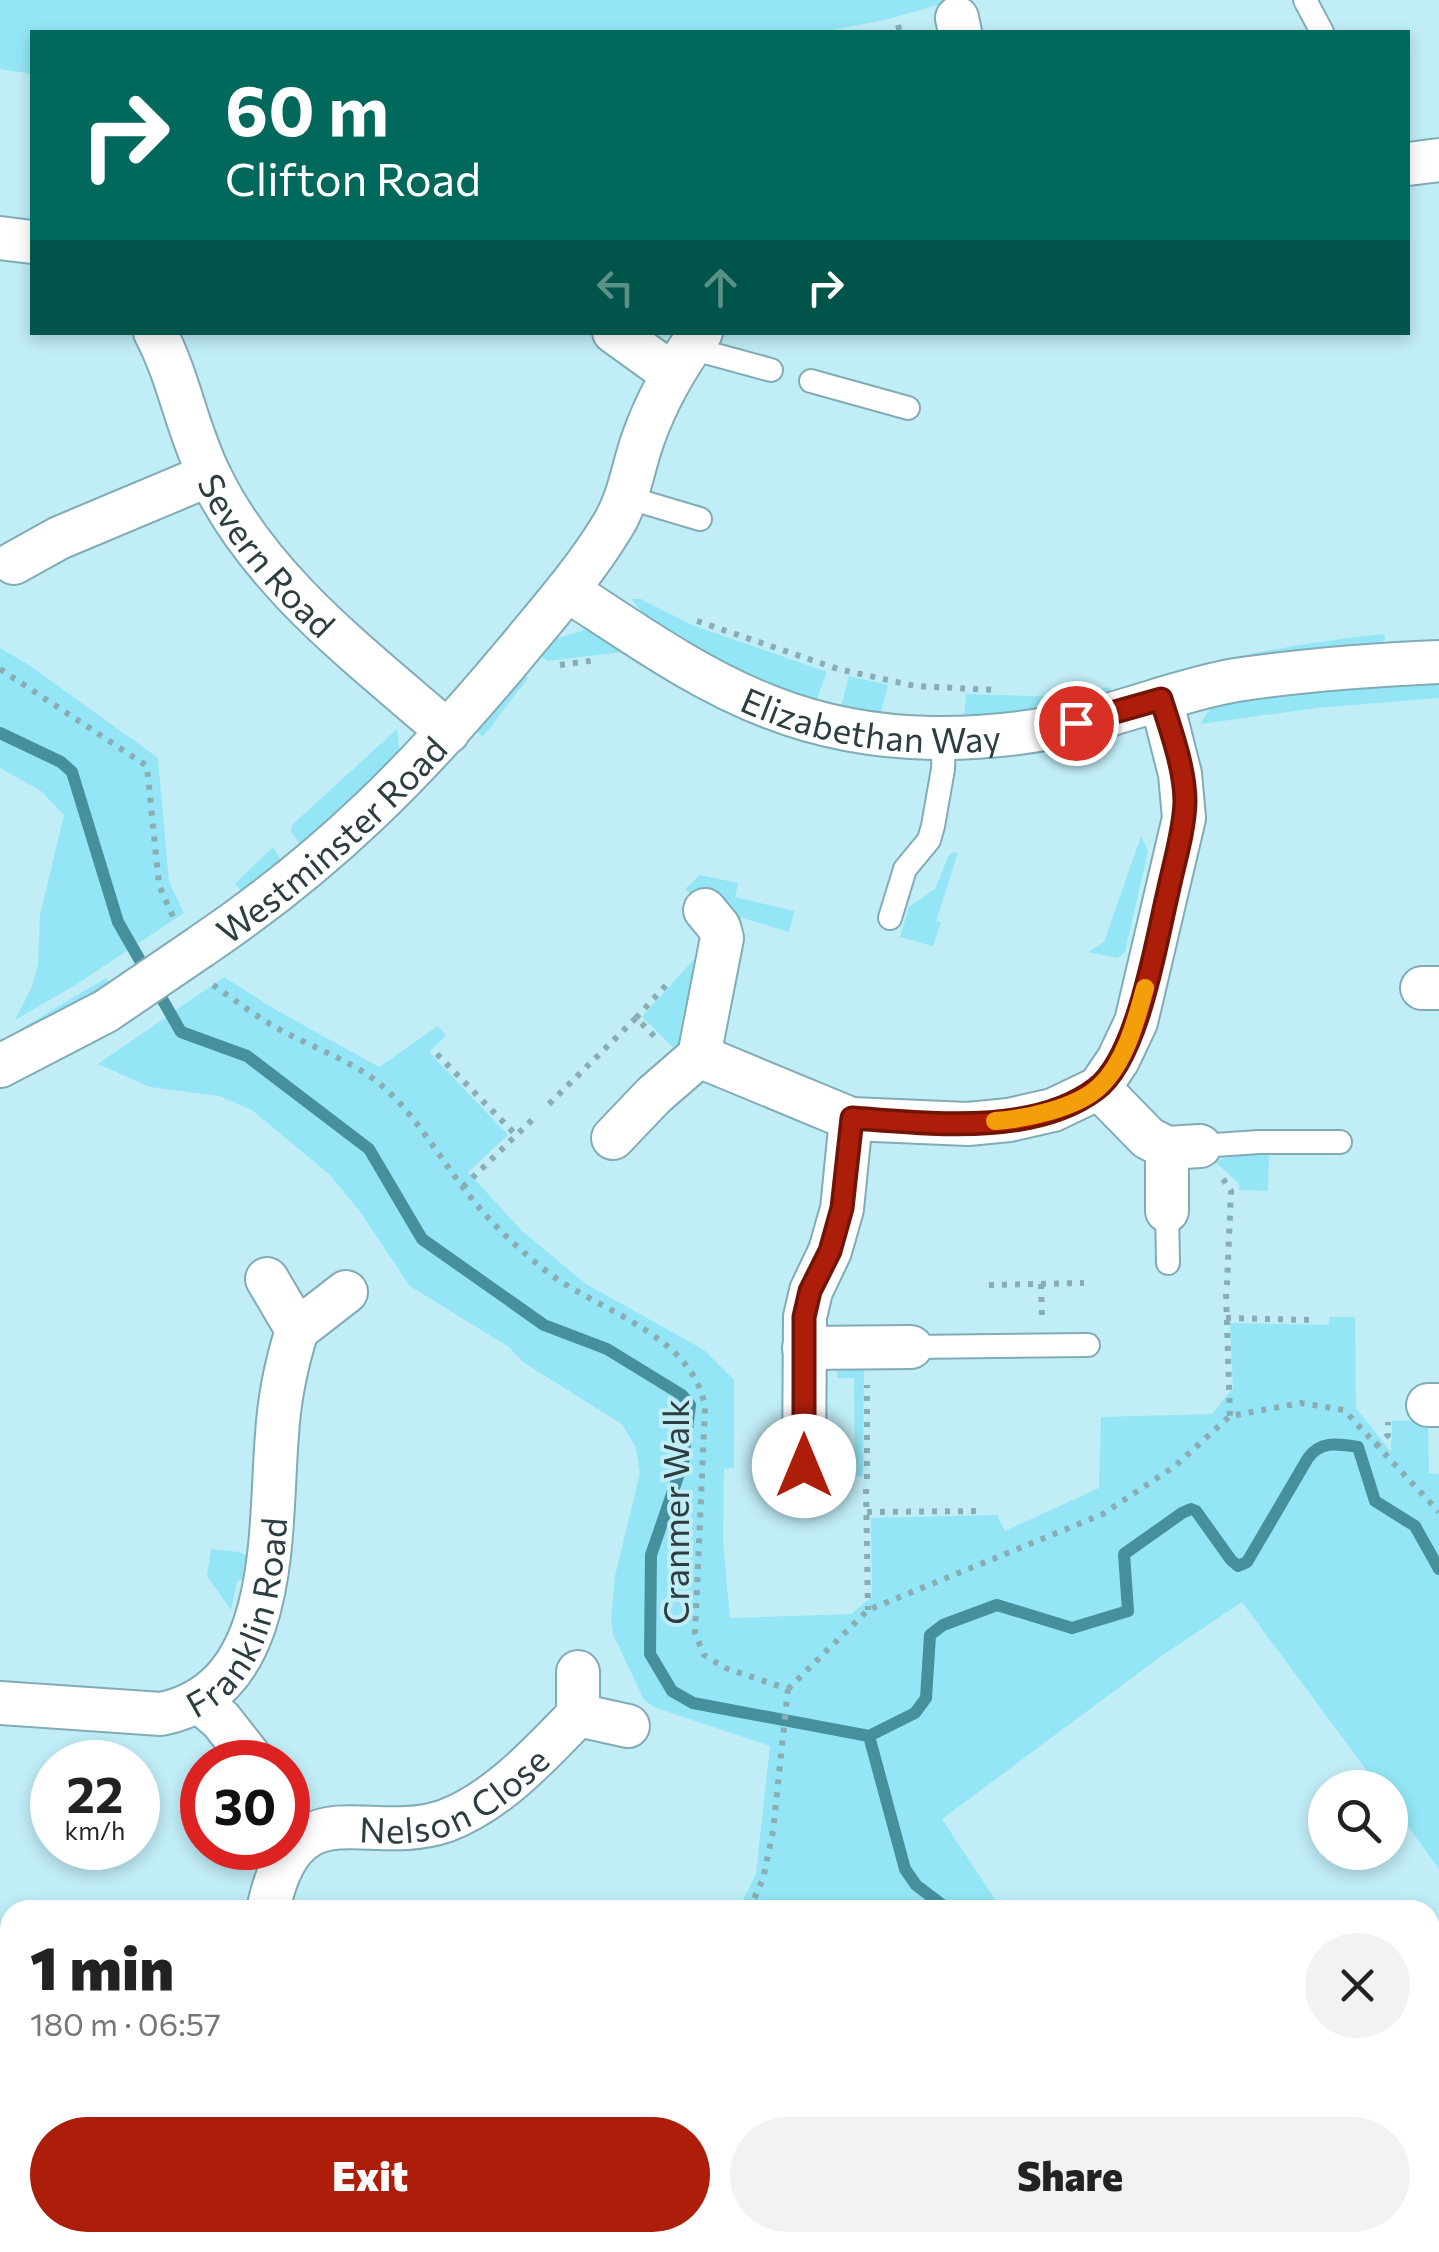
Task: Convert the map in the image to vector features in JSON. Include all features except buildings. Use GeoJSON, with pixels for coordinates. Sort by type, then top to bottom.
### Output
{"type":"FeatureCollection","features":[{"type":"Feature","properties":{"kind":"street"},"geometry":{"type":"LineString","coordinates":[[1410,164],[1439,160]]}},
{"type":"Feature","properties":{"kind":"street"},"geometry":{"type":"LineString","coordinates":[[0,238],[30,242]]}},
{"type":"Feature","properties":{"kind":"street","name":"Severn Road"},"geometry":{"type":"LineString","coordinates":[[156,335],[210,475],[250,542],[276,574],[448,732]]}},
{"type":"Feature","properties":{"kind":"street"},"geometry":{"type":"LineString","coordinates":[[626,335],[687,351]]}},
{"type":"Feature","properties":{"kind":"street","name":"Westminster Road"},"geometry":{"type":"LineString","coordinates":[[3,1058],[106,1011],[266,902],[319,860],[387,797],[448,732],[568,590],[614,524],[642,441],[687,351]]}},
{"type":"Feature","properties":{"kind":"street"},"geometry":{"type":"LineString","coordinates":[[5,564],[210,475]]}},
{"type":"Feature","properties":{"kind":"street","name":"Elizabethan Way"},"geometry":{"type":"LineString","coordinates":[[568,590],[672,658],[770,707],[835,727],[908,738],[1006,736],[1052,728],[1233,681],[1439,662]]}},
{"type":"Feature","properties":{"kind":"street"},"geometry":{"type":"LineString","coordinates":[[692,1062],[852,1118],[968,1124],[1008,1120],[1053,1110],[1098,1088],[1118,1060],[1136,1022],[1184,818],[1180,774],[1161,699]]}},
{"type":"Feature","properties":{"kind":"street"},"geometry":{"type":"LineString","coordinates":[[613,1138],[692,1062],[722,938],[719,927],[705,910]]}},
{"type":"Feature","properties":{"kind":"street"},"geometry":{"type":"LineString","coordinates":[[1098,1088],[1148,1138],[1184,1147],[1167,1211]]}},
{"type":"Feature","properties":{"kind":"street"},"geometry":{"type":"LineString","coordinates":[[804,1466],[804,1317],[842,1208],[852,1118]]}},
{"type":"Feature","properties":{"kind":"street"},"geometry":{"type":"LineString","coordinates":[[266,1279],[297,1330],[346,1292]]}},
{"type":"Feature","properties":{"kind":"street","name":"Franklin Road"},"geometry":{"type":"LineString","coordinates":[[0,1702],[149,1714],[182,1710],[213,1690],[241,1655],[260,1614],[265,1590],[283,1382],[297,1330]]}},
{"type":"Feature","properties":{"kind":"street"},"geometry":{"type":"LineString","coordinates":[[804,1348],[910,1347]]}},
{"type":"Feature","properties":{"kind":"street","name":"Nelson Close"},"geometry":{"type":"LineString","coordinates":[[310,1823],[406,1827],[441,1822],[471,1809],[534,1759],[578,1715],[578,1672]]}},
{"type":"Feature","properties":{"kind":"street"},"geometry":{"type":"LineString","coordinates":[[199,1701],[237,1740]]}},
{"type":"Feature","properties":{"kind":"street","name":"Nelson Close"},"geometry":{"type":"LineString","coordinates":[[578,1715],[628,1726]]}},
{"type":"Feature","properties":{"kind":"street","name":"Nelson Close"},"geometry":{"type":"LineString","coordinates":[[271,1900],[282,1870]]}},
{"type":"Feature","properties":{"kind":"lane"},"geometry":{"type":"LineString","coordinates":[[1304,0],[1321,30]]}},
{"type":"Feature","properties":{"kind":"lane"},"geometry":{"type":"LineString","coordinates":[[687,351],[771,370]]}},
{"type":"Feature","properties":{"kind":"lane"},"geometry":{"type":"LineString","coordinates":[[811,380],[908,408]]}},
{"type":"Feature","properties":{"kind":"lane"},"geometry":{"type":"LineString","coordinates":[[626,496],[700,519]]}},
{"type":"Feature","properties":{"kind":"lane"},"geometry":{"type":"LineString","coordinates":[[890,918],[905,869],[929,840],[942,780],[944,738]]}},
{"type":"Feature","properties":{"kind":"lane"},"geometry":{"type":"LineString","coordinates":[[1184,1147],[1340,1142]]}},
{"type":"Feature","properties":{"kind":"lane"},"geometry":{"type":"LineString","coordinates":[[1167,1211],[1168,1263]]}},
{"type":"Feature","properties":{"kind":"lane"},"geometry":{"type":"LineString","coordinates":[[910,1347],[1088,1345]]}},
{"type":"Feature","properties":{"kind":"path"},"geometry":{"type":"LineString","coordinates":[[694,620],[838,669],[915,686],[1000,690]]}},
{"type":"Feature","properties":{"kind":"path"},"geometry":{"type":"LineString","coordinates":[[546,666],[601,660]]}},
{"type":"Feature","properties":{"kind":"path"},"geometry":{"type":"LineString","coordinates":[[0,669],[147,766],[159,885],[194,950]]}},
{"type":"Feature","properties":{"kind":"path","name":"Cranmer Walk"},"geometry":{"type":"LineString","coordinates":[[194,950],[268,1023],[371,1078],[407,1111],[462,1187],[503,1234],[548,1272],[651,1334],[688,1364],[702,1387],[705,1408],[696,1633],[704,1655],[725,1668],[788,1689]]}},
{"type":"Feature","properties":{"kind":"path"},"geometry":{"type":"LineString","coordinates":[[550,1104],[636,1018],[692,1062]]}},
{"type":"Feature","properties":{"kind":"path"},"geometry":{"type":"LineString","coordinates":[[437,1054],[516,1135]]}},
{"type":"Feature","properties":{"kind":"path"},"geometry":{"type":"LineString","coordinates":[[462,1187],[537,1115]]}},
{"type":"Feature","properties":{"kind":"path"},"geometry":{"type":"LineString","coordinates":[[1184,1147],[1202,1158],[1232,1191],[1226,1289],[1230,1416]]}},
{"type":"Feature","properties":{"kind":"path"},"geometry":{"type":"LineString","coordinates":[[989,1285],[1084,1283]]}},
{"type":"Feature","properties":{"kind":"path"},"geometry":{"type":"LineString","coordinates":[[1226,1318],[1310,1320]]}},
{"type":"Feature","properties":{"kind":"path"},"geometry":{"type":"LineString","coordinates":[[866,1479],[868,1347]]}},
{"type":"Feature","properties":{"kind":"path"},"geometry":{"type":"LineString","coordinates":[[754,1900],[773,1830],[788,1689],[868,1610],[1102,1514],[1175,1466],[1230,1416],[1301,1404],[1344,1410],[1439,1512]]}},
{"type":"Feature","properties":{"kind":"path"},"geometry":{"type":"LineString","coordinates":[[866,1489],[868,1610]]}},
{"type":"Feature","properties":{"kind":"path"},"geometry":{"type":"LineString","coordinates":[[867,1512],[977,1510]]}},
{"type":"Feature","properties":{"kind":"shaded area"},"geometry":{"type":"Polygon","coordinates":[[[0,0],[954,0],[832,30],[30,30],[30,74],[0,69],[0,0]]]}},
{"type":"Feature","properties":{"kind":"shaded area"},"geometry":{"type":"Polygon","coordinates":[[[632,599],[641,599],[692,625],[827,672],[816,701],[715,662],[664,632],[632,599]]]}},
{"type":"Feature","properties":{"kind":"shaded area"},"geometry":{"type":"Polygon","coordinates":[[[584,630],[597,631],[628,647],[623,652],[547,661],[540,655],[555,639],[584,630]]]}},
{"type":"Feature","properties":{"kind":"shaded area"},"geometry":{"type":"Polygon","coordinates":[[[1384,634],[1385,640],[1378,644],[1210,668],[1210,663],[1253,653],[1384,634]]]}},
{"type":"Feature","properties":{"kind":"shaded area"},"geometry":{"type":"Polygon","coordinates":[[[0,648],[158,758],[169,882],[184,913],[15,1020],[32,987],[38,964],[40,915],[64,815],[41,791],[0,768],[0,648]]]}},
{"type":"Feature","properties":{"kind":"shaded area"},"geometry":{"type":"Polygon","coordinates":[[[524,674],[528,678],[483,737],[477,732],[524,674]]]}},
{"type":"Feature","properties":{"kind":"shaded area"},"geometry":{"type":"Polygon","coordinates":[[[1439,675],[1439,698],[1316,708],[1201,724],[1212,708],[1230,699],[1439,675]]]}},
{"type":"Feature","properties":{"kind":"shaded area"},"geometry":{"type":"Polygon","coordinates":[[[849,676],[888,685],[880,716],[841,707],[849,676]]]}},
{"type":"Feature","properties":{"kind":"shaded area"},"geometry":{"type":"Polygon","coordinates":[[[1109,687],[1112,693],[1028,714],[964,720],[966,694],[1064,697],[1109,687]]]}},
{"type":"Feature","properties":{"kind":"shaded area"},"geometry":{"type":"Polygon","coordinates":[[[397,729],[399,747],[394,764],[307,843],[300,844],[291,832],[292,825],[397,729]]]}},
{"type":"Feature","properties":{"kind":"shaded area"},"geometry":{"type":"Polygon","coordinates":[[[1141,836],[1148,851],[1125,952],[1118,958],[1088,952],[1104,942],[1141,836]]]}},
{"type":"Feature","properties":{"kind":"shaded area"},"geometry":{"type":"Polygon","coordinates":[[[273,847],[281,861],[247,896],[235,884],[273,847]]]}},
{"type":"Feature","properties":{"kind":"shaded area"},"geometry":{"type":"Polygon","coordinates":[[[958,853],[936,921],[941,923],[933,946],[900,937],[909,907],[935,889],[949,855],[958,853]]]}},
{"type":"Feature","properties":{"kind":"shaded area"},"geometry":{"type":"Polygon","coordinates":[[[700,875],[738,883],[735,897],[794,911],[789,932],[723,912],[697,891],[690,893],[685,889],[700,875]]]}},
{"type":"Feature","properties":{"kind":"shaded area"},"geometry":{"type":"Polygon","coordinates":[[[703,949],[682,1043],[676,1050],[642,1017],[703,949]]]}},
{"type":"Feature","properties":{"kind":"shaded area"},"geometry":{"type":"Polygon","coordinates":[[[224,977],[379,1067],[438,1026],[446,1035],[429,1052],[508,1135],[468,1172],[522,1231],[586,1284],[704,1350],[734,1380],[734,1468],[724,1469],[723,1542],[730,1618],[851,1614],[872,1597],[871,1518],[997,1515],[1005,1531],[1099,1488],[1101,1417],[1212,1414],[1233,1388],[1230,1323],[1329,1325],[1329,1317],[1355,1317],[1356,1408],[1391,1452],[1392,1421],[1428,1420],[1429,1473],[1439,1474],[1439,1869],[1408,1827],[1408,1770],[1366,1770],[1242,1602],[1160,1657],[942,1819],[995,1900],[743,1900],[756,1874],[770,1746],[656,1708],[644,1700],[613,1634],[615,1576],[640,1473],[636,1448],[622,1424],[410,1286],[359,1210],[329,1174],[252,1110],[219,1096],[150,1087],[98,1064],[224,977]]]}},
{"type":"Feature","properties":{"kind":"shaded area"},"geometry":{"type":"Polygon","coordinates":[[[106,978],[109,983],[17,1037],[14,1033],[106,978]]]}},
{"type":"Feature","properties":{"kind":"shaded area"},"geometry":{"type":"Polygon","coordinates":[[[1239,1154],[1269,1155],[1268,1191],[1239,1190],[1239,1183],[1214,1161],[1239,1154]]]}},
{"type":"Feature","properties":{"kind":"shaded area"},"geometry":{"type":"Polygon","coordinates":[[[864,1362],[863,1477],[855,1476],[854,1378],[837,1378],[837,1364],[864,1362]]]}},
{"type":"Feature","properties":{"kind":"shaded area"},"geometry":{"type":"Polygon","coordinates":[[[211,1549],[250,1557],[249,1577],[237,1581],[231,1610],[207,1576],[211,1549]]]}},
{"type":"Feature","properties":{"kind":"waterway"},"geometry":{"type":"LineString","coordinates":[[0,733],[61,762],[72,772],[118,922],[181,1032],[247,1056],[369,1149],[422,1239],[544,1325],[607,1349],[682,1395],[690,1405],[683,1462],[651,1555],[650,1654],[672,1691],[693,1703],[869,1736]]}},
{"type":"Feature","properties":{"kind":"waterway"},"geometry":{"type":"LineString","coordinates":[[869,1736],[915,1713],[926,1698],[930,1635],[943,1625],[997,1605],[1072,1628],[1128,1611],[1124,1554],[1182,1513],[1196,1511],[1231,1560],[1238,1566],[1247,1562],[1308,1458],[1324,1446],[1358,1447],[1375,1501],[1415,1526],[1439,1569]]}},
{"type":"Feature","properties":{"kind":"waterway"},"geometry":{"type":"LineString","coordinates":[[869,1736],[905,1869],[916,1885],[936,1900]]}},
{"type":"Feature","properties":{"kind":"slow traffic"},"geometry":{"type":"LineString","coordinates":[[995,1121],[1053,1110],[1098,1088],[1118,1060],[1136,1022],[1145,988]]}},
{"type":"Feature","properties":{"kind":"route"},"geometry":{"type":"LineString","coordinates":[[804,1466],[804,1317],[810,1291],[836,1235],[852,1118],[968,1124],[1053,1110],[1098,1088],[1118,1060],[1136,1022],[1184,818],[1185,797],[1161,699],[1076,723]]}}]}
